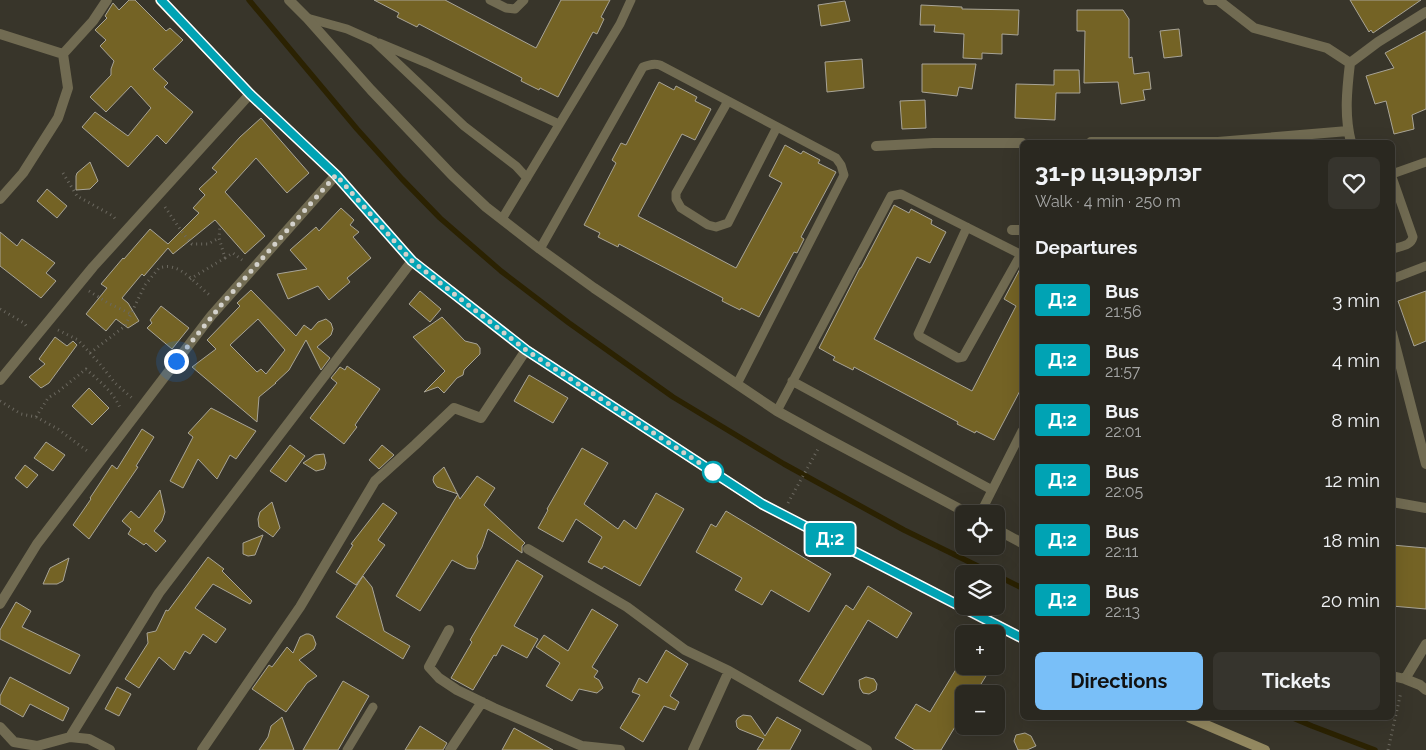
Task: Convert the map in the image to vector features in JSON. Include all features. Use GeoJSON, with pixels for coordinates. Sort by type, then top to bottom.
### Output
{"type":"FeatureCollection","features":[{"type":"Feature","properties":{"kind":"street"},"geometry":{"type":"LineString","coordinates":[[0,199],[23,173],[58,118],[68,88],[63,54],[92,21],[107,0]]}},
{"type":"Feature","properties":{"kind":"street"},"geometry":{"type":"LineString","coordinates":[[160,0],[250,94],[336,175],[412,261],[526,350],[762,504],[1020,637]]}},
{"type":"Feature","properties":{"kind":"street"},"geometry":{"type":"LineString","coordinates":[[289,0],[422,144],[486,207],[540,250],[777,411],[955,507]]}},
{"type":"Feature","properties":{"kind":"street"},"geometry":{"type":"LineString","coordinates":[[1208,0],[1218,0],[1254,28],[1326,48],[1350,62]]}},
{"type":"Feature","properties":{"kind":"street"},"geometry":{"type":"LineString","coordinates":[[1350,140],[1346,98],[1350,62],[1426,12]]}},
{"type":"Feature","properties":{"kind":"street"},"geometry":{"type":"LineString","coordinates":[[0,34],[63,54]]}},
{"type":"Feature","properties":{"kind":"street"},"geometry":{"type":"LineString","coordinates":[[0,380],[124,231],[250,94]]}},
{"type":"Feature","properties":{"kind":"street"},"geometry":{"type":"LineString","coordinates":[[1242,140],[1348,131]]}},
{"type":"Feature","properties":{"kind":"street"},"geometry":{"type":"LineString","coordinates":[[876,146],[933,143],[1020,143]]}},
{"type":"Feature","properties":{"kind":"street"},"geometry":{"type":"LineString","coordinates":[[0,604],[37,544],[222,304],[336,175]]}},
{"type":"Feature","properties":{"kind":"street"},"geometry":{"type":"LineString","coordinates":[[70,737],[159,593],[412,261]]}},
{"type":"Feature","properties":{"kind":"street"},"geometry":{"type":"LineString","coordinates":[[1395,345],[1426,464]]}},
{"type":"Feature","properties":{"kind":"street"},"geometry":{"type":"LineString","coordinates":[[202,750],[300,608],[375,481],[454,408],[481,418],[526,350]]}},
{"type":"Feature","properties":{"kind":"street"},"geometry":{"type":"LineString","coordinates":[[1395,503],[1426,508]]}},
{"type":"Feature","properties":{"kind":"street"},"geometry":{"type":"LineString","coordinates":[[1005,533],[1020,542]]}},
{"type":"Feature","properties":{"kind":"street"},"geometry":{"type":"LineString","coordinates":[[528,549],[627,607],[685,650],[729,671],[867,750]]}},
{"type":"Feature","properties":{"kind":"street"},"geometry":{"type":"LineString","coordinates":[[449,630],[429,667],[439,678],[457,690],[482,702],[582,746],[620,750]]}},
{"type":"Feature","properties":{"kind":"street"},"geometry":{"type":"LineString","coordinates":[[1404,679],[1426,644]]}},
{"type":"Feature","properties":{"kind":"street"},"geometry":{"type":"LineString","coordinates":[[693,750],[729,671]]}},
{"type":"Feature","properties":{"kind":"street"},"geometry":{"type":"LineString","coordinates":[[1395,677],[1420,685],[1426,690]]}},
{"type":"Feature","properties":{"kind":"street"},"geometry":{"type":"LineString","coordinates":[[450,750],[482,702]]}},
{"type":"Feature","properties":{"kind":"street"},"geometry":{"type":"LineString","coordinates":[[1195,720],[1264,750]]}},
{"type":"Feature","properties":{"kind":"street"},"geometry":{"type":"LineString","coordinates":[[0,727],[14,742],[36,748],[70,737],[89,739],[110,750]]}},
{"type":"Feature","properties":{"kind":"street"},"geometry":{"type":"LineString","coordinates":[[563,750],[568,740]]}},
{"type":"Feature","properties":{"kind":"lane"},"geometry":{"type":"LineString","coordinates":[[490,0],[506,8],[515,9],[524,0]]}},
{"type":"Feature","properties":{"kind":"lane"},"geometry":{"type":"LineString","coordinates":[[502,219],[620,24],[631,0]]}},
{"type":"Feature","properties":{"kind":"lane"},"geometry":{"type":"LineString","coordinates":[[307,18],[347,29],[374,40],[559,124]]}},
{"type":"Feature","properties":{"kind":"lane"},"geometry":{"type":"LineString","coordinates":[[374,40],[464,126],[516,166],[527,178]]}},
{"type":"Feature","properties":{"kind":"lane"},"geometry":{"type":"LineString","coordinates":[[540,250],[643,67],[655,64],[660,65],[836,158],[841,165],[844,175],[737,384]]}},
{"type":"Feature","properties":{"kind":"lane"},"geometry":{"type":"LineString","coordinates":[[728,101],[676,192],[676,199],[681,208],[708,225],[716,226],[728,223],[777,127]]}},
{"type":"Feature","properties":{"kind":"lane"},"geometry":{"type":"LineString","coordinates":[[1395,174],[1426,162]]}},
{"type":"Feature","properties":{"kind":"lane"},"geometry":{"type":"LineString","coordinates":[[1395,184],[1413,237],[1410,244],[1395,248]]}},
{"type":"Feature","properties":{"kind":"lane"},"geometry":{"type":"LineString","coordinates":[[777,411],[890,196],[901,194],[1020,253]]}},
{"type":"Feature","properties":{"kind":"lane"},"geometry":{"type":"LineString","coordinates":[[968,227],[918,334],[919,336],[958,358],[963,356],[1020,257]]}},
{"type":"Feature","properties":{"kind":"lane"},"geometry":{"type":"LineString","coordinates":[[1395,278],[1426,266]]}},
{"type":"Feature","properties":{"kind":"lane"},"geometry":{"type":"LineString","coordinates":[[792,381],[992,490]]}},
{"type":"Feature","properties":{"kind":"lane"},"geometry":{"type":"LineString","coordinates":[[984,505],[1020,435]]}},
{"type":"Feature","properties":{"kind":"lane"},"geometry":{"type":"LineString","coordinates":[[347,750],[373,707]]}},
{"type":"Feature","properties":{"kind":"path"},"geometry":{"type":"LineString","coordinates":[[62,173],[77,196],[113,216],[124,231]]}},
{"type":"Feature","properties":{"kind":"path"},"geometry":{"type":"LineString","coordinates":[[157,196],[192,244],[208,244],[219,238]]}},
{"type":"Feature","properties":{"kind":"path"},"geometry":{"type":"LineString","coordinates":[[190,279],[225,258],[219,238],[220,226]]}},
{"type":"Feature","properties":{"kind":"path"},"geometry":{"type":"LineString","coordinates":[[90,353],[125,326],[145,285],[159,268],[169,266],[179,270],[203,291],[222,304]]}},
{"type":"Feature","properties":{"kind":"path"},"geometry":{"type":"LineString","coordinates":[[79,283],[108,303],[131,314]]}},
{"type":"Feature","properties":{"kind":"path"},"geometry":{"type":"LineString","coordinates":[[0,309],[24,323],[34,338]]}},
{"type":"Feature","properties":{"kind":"path"},"geometry":{"type":"LineString","coordinates":[[46,324],[78,340],[115,383],[142,407]]}},
{"type":"Feature","properties":{"kind":"path"},"geometry":{"type":"LineString","coordinates":[[36,417],[48,398],[59,392],[86,369],[111,392],[119,404],[126,427]]}},
{"type":"Feature","properties":{"kind":"path"},"geometry":{"type":"LineString","coordinates":[[0,401],[18,410],[21,414],[36,417],[64,433],[100,462]]}},
{"type":"Feature","properties":{"kind":"path"},"geometry":{"type":"LineString","coordinates":[[792,496],[824,437]]}},
{"type":"Feature","properties":{"kind":"path"},"geometry":{"type":"LineString","coordinates":[[1395,719],[1404,679]]}},
{"type":"Feature","properties":{"kind":"path"},"geometry":{"type":"LineString","coordinates":[[1388,750],[1395,720]]}},
{"type":"Feature","properties":{"kind":"building"},"geometry":{"type":"Polygon","coordinates":[[[129,0],[135,0],[166,31],[170,28],[183,40],[153,69],[168,83],[164,87],[193,112],[166,144],[157,135],[128,167],[82,127],[95,112],[128,136],[151,108],[131,86],[106,112],[90,97],[111,75],[114,61],[100,46],[106,40],[95,30],[107,18],[105,16],[113,3],[119,10],[129,0]]]}},
{"type":"Feature","properties":{"kind":"building"},"geometry":{"type":"Polygon","coordinates":[[[374,0],[445,0],[536,48],[561,0],[610,0],[601,17],[604,19],[597,34],[593,32],[558,97],[521,81],[522,78],[419,24],[417,27],[397,17],[399,13],[374,0]]]}},
{"type":"Feature","properties":{"kind":"building"},"geometry":{"type":"Polygon","coordinates":[[[1350,0],[1421,0],[1373,33],[1371,30],[1369,32],[1350,0]]]}},
{"type":"Feature","properties":{"kind":"building"},"geometry":{"type":"Polygon","coordinates":[[[845,1],[850,21],[821,26],[818,5],[845,1]]]}},
{"type":"Feature","properties":{"kind":"building"},"geometry":{"type":"Polygon","coordinates":[[[921,5],[962,7],[962,9],[1019,10],[1018,35],[1002,34],[1002,54],[982,53],[982,59],[963,58],[964,34],[934,32],[935,25],[920,25],[921,5]]]}},
{"type":"Feature","properties":{"kind":"building"},"geometry":{"type":"Polygon","coordinates":[[[1077,10],[1123,10],[1129,19],[1129,58],[1132,57],[1134,74],[1149,72],[1151,89],[1143,90],[1145,100],[1121,104],[1118,82],[1084,83],[1085,31],[1077,31],[1077,10]]]}},
{"type":"Feature","properties":{"kind":"building"},"geometry":{"type":"Polygon","coordinates":[[[1179,29],[1182,56],[1164,58],[1160,31],[1179,29]]]}},
{"type":"Feature","properties":{"kind":"building"},"geometry":{"type":"Polygon","coordinates":[[[1426,31],[1426,109],[1412,115],[1414,129],[1394,134],[1386,101],[1375,104],[1366,76],[1394,68],[1385,53],[1426,31]]]}},
{"type":"Feature","properties":{"kind":"building"},"geometry":{"type":"Polygon","coordinates":[[[862,59],[864,88],[827,92],[825,62],[862,59]]]}},
{"type":"Feature","properties":{"kind":"building"},"geometry":{"type":"Polygon","coordinates":[[[922,64],[976,64],[972,89],[959,87],[957,96],[922,92],[922,64]]]}},
{"type":"Feature","properties":{"kind":"building"},"geometry":{"type":"Polygon","coordinates":[[[1054,70],[1079,70],[1080,93],[1056,93],[1055,120],[1015,118],[1016,84],[1054,85],[1054,70]]]}},
{"type":"Feature","properties":{"kind":"building"},"geometry":{"type":"Polygon","coordinates":[[[659,82],[674,90],[676,86],[697,97],[695,101],[711,109],[695,140],[682,134],[638,216],[736,268],[782,183],[769,176],[785,145],[801,154],[803,151],[820,160],[818,163],[836,172],[801,237],[804,239],[797,253],[794,252],[759,317],[722,301],[723,298],[619,244],[618,247],[598,237],[600,233],[584,225],[616,163],[612,160],[621,143],[626,145],[659,82]]]}},
{"type":"Feature","properties":{"kind":"building"},"geometry":{"type":"Polygon","coordinates":[[[925,100],[926,128],[902,129],[900,101],[925,100]]]}},
{"type":"Feature","properties":{"kind":"building"},"geometry":{"type":"Polygon","coordinates":[[[261,118],[309,173],[287,193],[256,158],[225,192],[265,236],[245,254],[215,220],[173,254],[168,248],[144,276],[142,274],[122,298],[128,303],[139,321],[128,328],[116,319],[106,331],[86,314],[107,288],[101,284],[150,229],[168,244],[199,213],[193,208],[205,195],[199,189],[217,172],[212,168],[240,137],[261,118]]]}},
{"type":"Feature","properties":{"kind":"building"},"geometry":{"type":"Polygon","coordinates":[[[90,162],[98,181],[90,189],[76,190],[77,173],[90,162]]]}},
{"type":"Feature","properties":{"kind":"building"},"geometry":{"type":"Polygon","coordinates":[[[47,189],[67,206],[57,218],[37,201],[47,189]]]}},
{"type":"Feature","properties":{"kind":"building"},"geometry":{"type":"Polygon","coordinates":[[[894,205],[909,213],[911,209],[932,220],[931,224],[946,232],[930,263],[917,257],[874,339],[972,391],[1016,306],[1004,299],[1020,269],[1020,391],[994,440],[957,424],[958,422],[854,367],[853,370],[833,360],[835,357],[819,348],[894,205]]]}},
{"type":"Feature","properties":{"kind":"building"},"geometry":{"type":"Polygon","coordinates":[[[341,208],[354,220],[350,225],[359,232],[353,237],[371,258],[347,278],[350,282],[329,300],[318,286],[288,299],[277,274],[307,269],[290,250],[316,227],[319,231],[341,208]]]}},
{"type":"Feature","properties":{"kind":"building"},"geometry":{"type":"Polygon","coordinates":[[[0,232],[17,246],[22,239],[55,263],[46,273],[56,281],[41,298],[0,266],[0,232]]]}},
{"type":"Feature","properties":{"kind":"building"},"geometry":{"type":"Polygon","coordinates":[[[251,290],[296,336],[304,325],[311,330],[318,322],[326,319],[331,323],[333,329],[331,335],[317,347],[330,358],[321,370],[306,340],[289,370],[259,397],[257,422],[192,367],[216,349],[207,340],[240,306],[237,303],[251,290]],[[258,319],[230,345],[257,372],[261,369],[266,374],[285,350],[258,319]]]}},
{"type":"Feature","properties":{"kind":"building"},"geometry":{"type":"Polygon","coordinates":[[[420,291],[441,309],[430,322],[409,304],[420,291]]]}},
{"type":"Feature","properties":{"kind":"building"},"geometry":{"type":"Polygon","coordinates":[[[1426,291],[1426,341],[1414,346],[1398,301],[1426,291]]]}},
{"type":"Feature","properties":{"kind":"building"},"geometry":{"type":"Polygon","coordinates":[[[161,306],[189,328],[172,349],[147,328],[152,323],[150,320],[161,306]]]}},
{"type":"Feature","properties":{"kind":"building"},"geometry":{"type":"Polygon","coordinates":[[[442,317],[465,341],[477,344],[480,348],[480,354],[464,370],[463,375],[457,378],[444,393],[438,387],[424,392],[445,371],[413,337],[442,317]]]}},
{"type":"Feature","properties":{"kind":"building"},"geometry":{"type":"Polygon","coordinates":[[[55,337],[67,346],[73,341],[77,345],[49,383],[41,388],[29,377],[45,364],[39,359],[55,337]]]}},
{"type":"Feature","properties":{"kind":"building"},"geometry":{"type":"Polygon","coordinates":[[[347,366],[380,389],[355,425],[357,427],[344,444],[310,418],[337,383],[331,378],[340,367],[345,370],[347,366]]]}},
{"type":"Feature","properties":{"kind":"building"},"geometry":{"type":"Polygon","coordinates":[[[529,375],[568,398],[553,423],[514,401],[529,375]]]}},
{"type":"Feature","properties":{"kind":"building"},"geometry":{"type":"Polygon","coordinates":[[[89,388],[109,408],[92,425],[72,406],[89,388]]]}},
{"type":"Feature","properties":{"kind":"building"},"geometry":{"type":"Polygon","coordinates":[[[211,408],[256,431],[236,459],[230,455],[217,479],[198,459],[183,488],[170,481],[193,437],[188,433],[211,408]]]}},
{"type":"Feature","properties":{"kind":"building"},"geometry":{"type":"Polygon","coordinates":[[[142,429],[154,437],[136,466],[138,467],[89,539],[73,525],[112,465],[117,469],[142,429]]]}},
{"type":"Feature","properties":{"kind":"building"},"geometry":{"type":"Polygon","coordinates":[[[46,442],[65,455],[53,471],[34,458],[46,442]]]}},
{"type":"Feature","properties":{"kind":"building"},"geometry":{"type":"Polygon","coordinates":[[[290,445],[305,456],[286,482],[270,471],[290,445]]]}},
{"type":"Feature","properties":{"kind":"building"},"geometry":{"type":"Polygon","coordinates":[[[382,445],[394,455],[379,469],[369,460],[382,445]]]}},
{"type":"Feature","properties":{"kind":"building"},"geometry":{"type":"Polygon","coordinates":[[[582,448],[608,463],[584,504],[618,529],[624,520],[636,529],[656,493],[684,509],[640,586],[604,566],[602,569],[588,562],[602,537],[576,519],[563,542],[538,528],[582,448]]]}},
{"type":"Feature","properties":{"kind":"building"},"geometry":{"type":"Polygon","coordinates":[[[324,454],[326,463],[324,469],[316,471],[303,463],[315,455],[324,454]]]}},
{"type":"Feature","properties":{"kind":"building"},"geometry":{"type":"Polygon","coordinates":[[[25,465],[38,475],[27,488],[15,478],[25,465]]]}},
{"type":"Feature","properties":{"kind":"building"},"geometry":{"type":"Polygon","coordinates":[[[444,467],[457,494],[437,487],[434,483],[434,476],[444,467]]]}},
{"type":"Feature","properties":{"kind":"building"},"geometry":{"type":"Polygon","coordinates":[[[477,476],[495,488],[484,505],[525,543],[522,546],[522,553],[488,529],[477,556],[478,562],[475,569],[467,568],[452,560],[420,611],[396,596],[458,494],[460,499],[477,476]]]}},
{"type":"Feature","properties":{"kind":"building"},"geometry":{"type":"Polygon","coordinates":[[[160,490],[165,512],[162,521],[154,531],[166,541],[156,552],[146,543],[144,545],[128,534],[131,529],[122,521],[131,511],[139,518],[160,490]]]}},
{"type":"Feature","properties":{"kind":"building"},"geometry":{"type":"Polygon","coordinates":[[[272,502],[280,528],[273,537],[259,527],[258,519],[260,512],[272,502]]]}},
{"type":"Feature","properties":{"kind":"building"},"geometry":{"type":"Polygon","coordinates":[[[383,503],[397,513],[378,540],[385,545],[356,585],[336,572],[353,545],[351,544],[383,503]]]}},
{"type":"Feature","properties":{"kind":"building"},"geometry":{"type":"Polygon","coordinates":[[[726,511],[831,574],[809,612],[771,590],[762,605],[735,590],[742,578],[696,552],[711,524],[716,527],[726,511]]]}},
{"type":"Feature","properties":{"kind":"building"},"geometry":{"type":"Polygon","coordinates":[[[263,535],[255,555],[248,556],[243,554],[243,543],[263,535]]]}},
{"type":"Feature","properties":{"kind":"building"},"geometry":{"type":"Polygon","coordinates":[[[1395,545],[1426,548],[1426,609],[1395,606],[1395,545]]]}},
{"type":"Feature","properties":{"kind":"building"},"geometry":{"type":"Polygon","coordinates":[[[208,557],[224,569],[222,571],[252,601],[250,604],[213,584],[195,608],[226,629],[216,643],[203,634],[190,654],[185,651],[174,670],[159,657],[139,688],[125,679],[148,643],[147,633],[156,631],[166,610],[168,611],[208,557]]]}},
{"type":"Feature","properties":{"kind":"building"},"geometry":{"type":"Polygon","coordinates":[[[69,558],[63,581],[57,584],[43,584],[50,568],[69,558]]]}},
{"type":"Feature","properties":{"kind":"building"},"geometry":{"type":"Polygon","coordinates":[[[517,560],[543,576],[514,626],[538,639],[527,658],[502,645],[473,690],[451,678],[472,642],[470,640],[517,560]]]}},
{"type":"Feature","properties":{"kind":"building"},"geometry":{"type":"Polygon","coordinates":[[[363,576],[372,587],[384,631],[410,646],[403,659],[336,617],[363,576]]]}},
{"type":"Feature","properties":{"kind":"building"},"geometry":{"type":"Polygon","coordinates":[[[868,586],[912,613],[897,638],[868,620],[823,695],[799,681],[846,605],[853,610],[868,586]]]}},
{"type":"Feature","properties":{"kind":"building"},"geometry":{"type":"Polygon","coordinates":[[[16,602],[31,611],[22,627],[80,655],[70,674],[0,639],[0,630],[16,602]]]}},
{"type":"Feature","properties":{"kind":"building"},"geometry":{"type":"Polygon","coordinates":[[[592,609],[618,625],[592,667],[598,671],[594,677],[599,680],[603,688],[597,693],[579,689],[572,701],[546,686],[560,663],[536,647],[544,635],[568,651],[592,609]]]}},
{"type":"Feature","properties":{"kind":"building"},"geometry":{"type":"Polygon","coordinates":[[[306,634],[313,636],[316,644],[314,649],[299,660],[317,676],[307,683],[286,712],[252,689],[269,665],[272,667],[287,647],[293,653],[300,637],[306,634]]]}},
{"type":"Feature","properties":{"kind":"building"},"geometry":{"type":"Polygon","coordinates":[[[666,650],[688,664],[670,696],[679,702],[675,710],[664,706],[643,742],[620,728],[640,695],[632,692],[639,678],[647,683],[666,650]]]}},
{"type":"Feature","properties":{"kind":"building"},"geometry":{"type":"Polygon","coordinates":[[[955,671],[955,675],[987,675],[980,685],[955,685],[955,727],[941,750],[915,750],[895,738],[916,704],[930,712],[955,671]]]}},
{"type":"Feature","properties":{"kind":"building"},"geometry":{"type":"Polygon","coordinates":[[[10,677],[69,708],[63,721],[30,704],[23,717],[0,704],[0,696],[10,677]]]}},
{"type":"Feature","properties":{"kind":"building"},"geometry":{"type":"Polygon","coordinates":[[[866,677],[874,679],[877,684],[876,690],[869,694],[863,693],[860,688],[859,680],[866,677]]]}},
{"type":"Feature","properties":{"kind":"building"},"geometry":{"type":"Polygon","coordinates":[[[343,681],[369,696],[338,750],[303,750],[343,681]]]}},
{"type":"Feature","properties":{"kind":"building"},"geometry":{"type":"Polygon","coordinates":[[[117,687],[131,694],[119,716],[105,709],[117,687]]]}},
{"type":"Feature","properties":{"kind":"building"},"geometry":{"type":"Polygon","coordinates":[[[743,715],[751,716],[765,736],[777,717],[801,730],[790,750],[757,750],[764,739],[737,727],[736,721],[743,715]]]}},
{"type":"Feature","properties":{"kind":"building"},"geometry":{"type":"Polygon","coordinates":[[[282,717],[294,750],[259,750],[268,737],[271,726],[282,717]]]}},
{"type":"Feature","properties":{"kind":"building"},"geometry":{"type":"Polygon","coordinates":[[[420,726],[447,743],[443,750],[405,750],[420,726]]]}},
{"type":"Feature","properties":{"kind":"building"},"geometry":{"type":"Polygon","coordinates":[[[514,728],[553,750],[502,750],[514,728]]]}},
{"type":"Feature","properties":{"kind":"building"},"geometry":{"type":"Polygon","coordinates":[[[1025,733],[1031,736],[1036,746],[1027,750],[1018,750],[1014,741],[1016,735],[1025,733]]]}},
{"type":"Feature","properties":{"kind":"waterway"},"geometry":{"type":"LineString","coordinates":[[249,0],[357,129],[402,179],[440,218],[501,271],[569,323],[673,397],[784,464],[904,530],[976,565]]}},
{"type":"Feature","properties":{"kind":"waterway"},"geometry":{"type":"LineString","coordinates":[[1005,580],[1020,587]]}},
{"type":"Feature","properties":{"kind":"waterway"},"geometry":{"type":"LineString","coordinates":[[1298,720],[1375,750]]}},
{"type":"Feature","properties":{"kind":"bus line","name":"Д:2"},"geometry":{"type":"LineString","coordinates":[[161,0],[250,94],[336,175],[412,261],[526,350],[762,504],[1020,637]]}},
{"type":"Feature","properties":{"kind":"route"},"geometry":{"type":"LineString","coordinates":[[176,361],[211,316],[336,175],[412,261],[526,350],[715,473],[713,472]]}}]}
